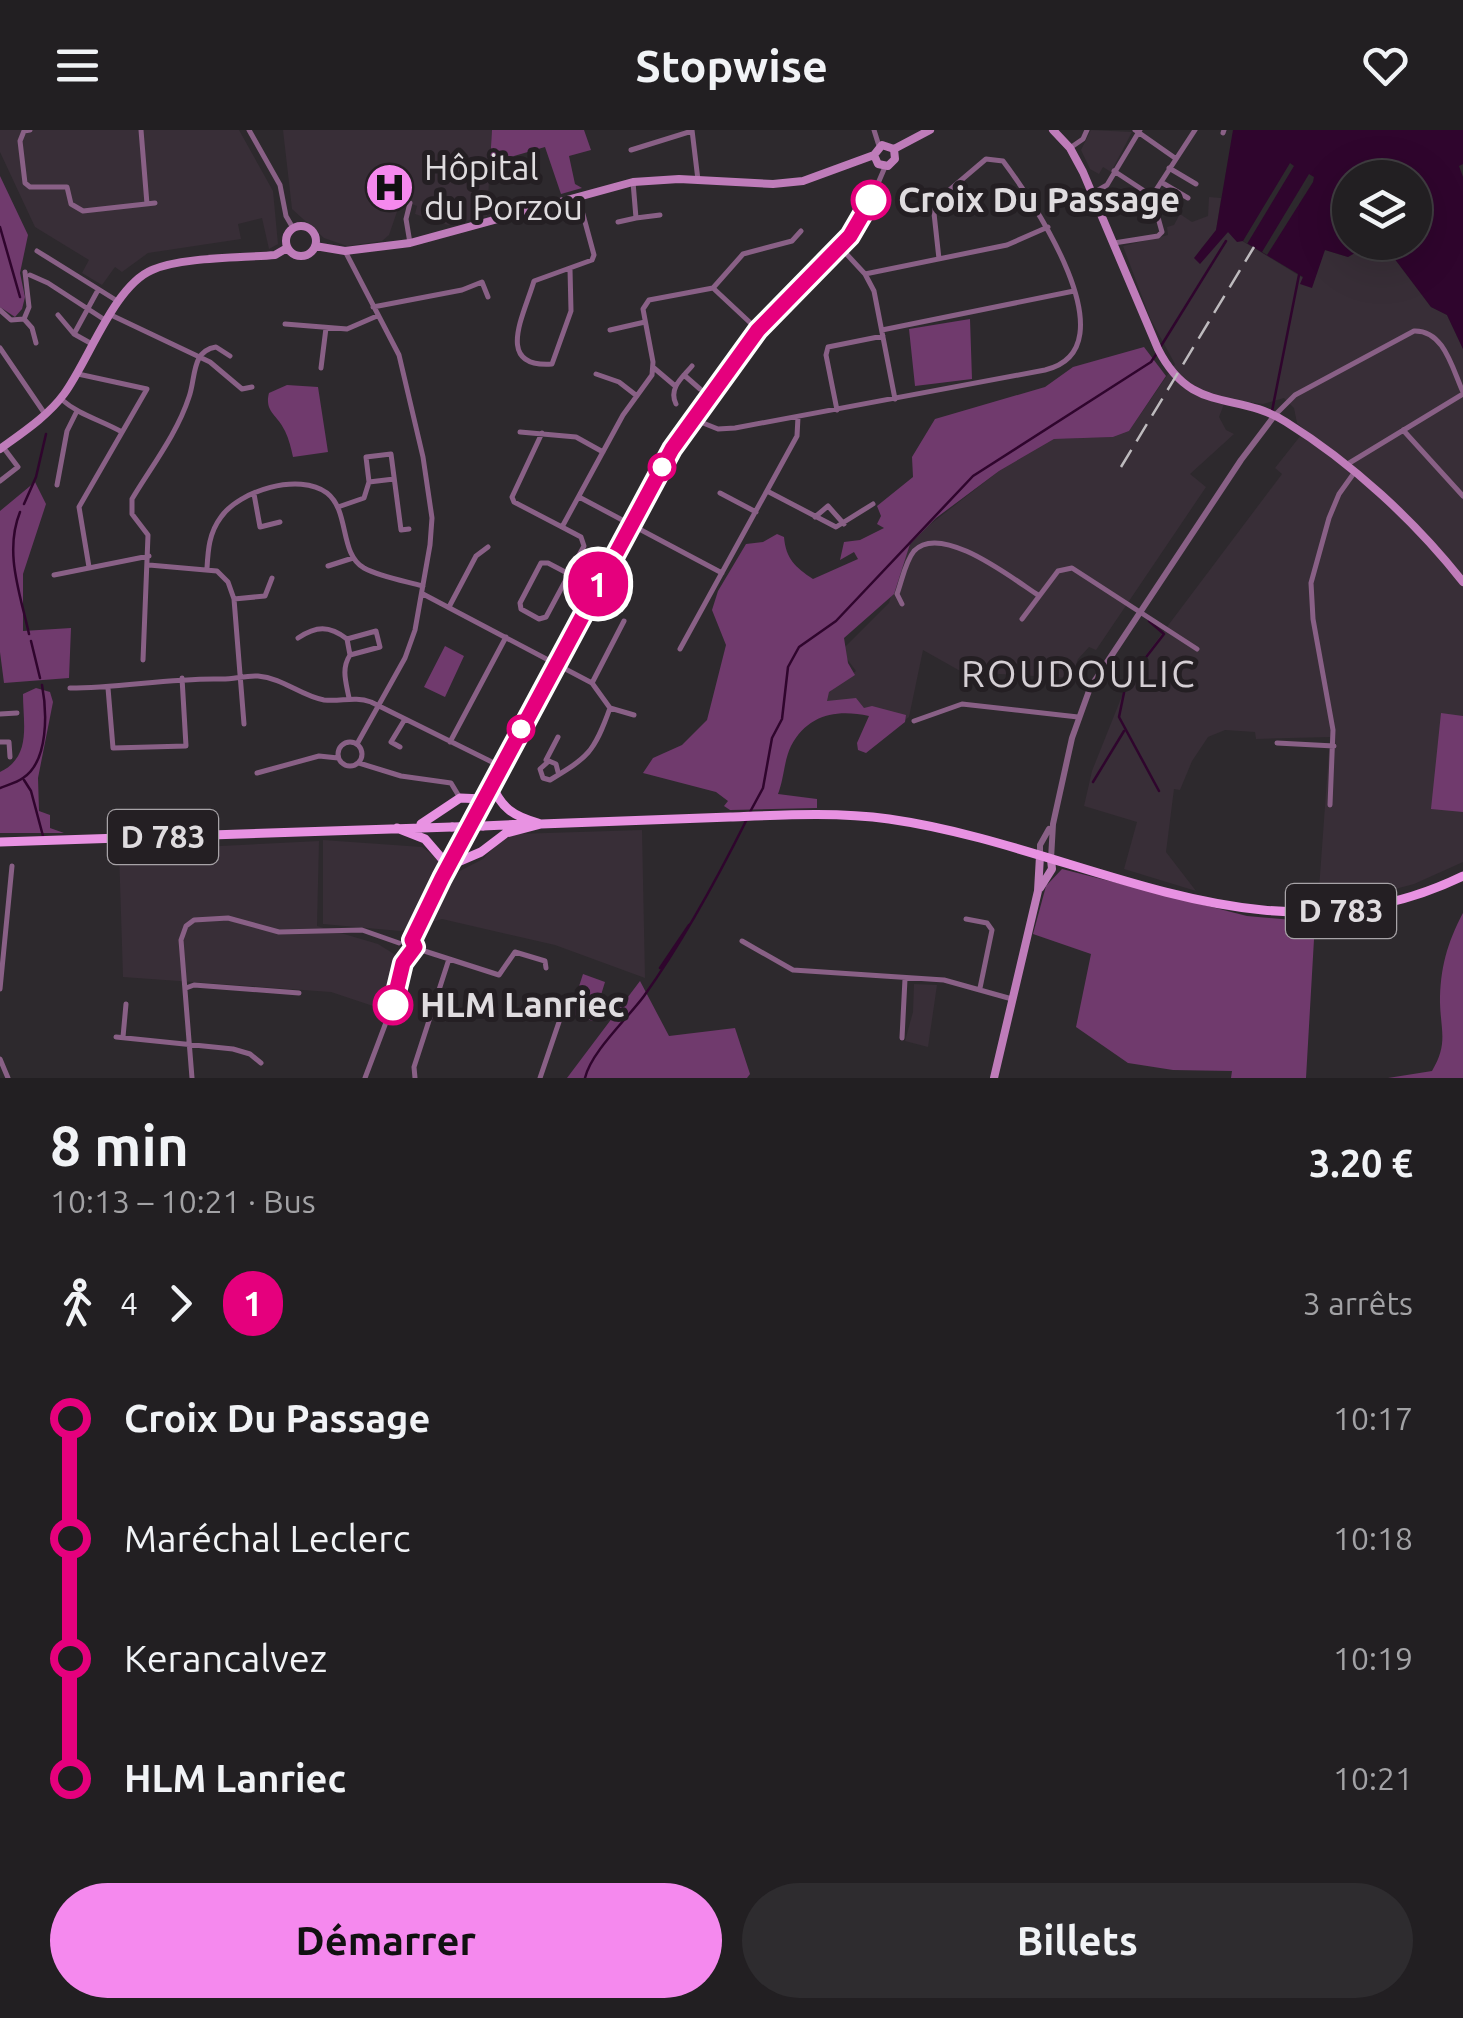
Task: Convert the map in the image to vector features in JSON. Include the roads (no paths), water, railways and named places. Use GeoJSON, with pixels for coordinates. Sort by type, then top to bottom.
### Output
{"type":"FeatureCollection","features":[{"type":"Feature","properties":{"kind":"main road"},"geometry":{"type":"LineString","coordinates":[[894,150],[930,130]]}},
{"type":"Feature","properties":{"kind":"main road"},"geometry":{"type":"LineString","coordinates":[[1053,130],[1070,148],[1093,194],[1171,371],[1204,396],[1275,415],[1354,473],[1411,523],[1463,582]]}},
{"type":"Feature","properties":{"kind":"main road"},"geometry":{"type":"LineString","coordinates":[[316,246],[345,252],[410,242],[633,182],[791,182],[821,177],[886,145],[894,150]]}},
{"type":"Feature","properties":{"kind":"main road"},"geometry":{"type":"LineString","coordinates":[[877,151],[876,162],[885,166],[893,162],[894,150]]}},
{"type":"Feature","properties":{"kind":"main road"},"geometry":{"type":"LineString","coordinates":[[301,226],[310,229],[316,246],[304,256],[294,255],[286,238],[293,228],[301,226]]}},
{"type":"Feature","properties":{"kind":"main road"},"geometry":{"type":"LineString","coordinates":[[1,448],[61,399],[119,302],[132,284],[150,270],[170,264],[274,255],[288,248]]}},
{"type":"Feature","properties":{"kind":"main road"},"geometry":{"type":"LineString","coordinates":[[492,783],[506,808],[518,817],[541,824]]}},
{"type":"Feature","properties":{"kind":"main road"},"geometry":{"type":"LineString","coordinates":[[414,828],[460,798],[483,799]]}},
{"type":"Feature","properties":{"kind":"main road","name":"D 783"},"geometry":{"type":"LineString","coordinates":[[0,842],[845,816],[924,825],[1184,897],[1257,911],[1318,913],[1389,902],[1463,876]]}},
{"type":"Feature","properties":{"kind":"main road","name":"D 783"},"geometry":{"type":"LineString","coordinates":[[450,864],[474,855],[506,832],[541,824]]}},
{"type":"Feature","properties":{"kind":"main road"},"geometry":{"type":"LineString","coordinates":[[398,828],[425,840],[450,864]]}},
{"type":"Feature","properties":{"kind":"main road"},"geometry":{"type":"LineString","coordinates":[[458,848],[474,855]]}},
{"type":"Feature","properties":{"kind":"main road"},"geometry":{"type":"LineString","coordinates":[[994,1078],[1038,891],[1040,856]]}},
{"type":"Feature","properties":{"kind":"main road"},"geometry":{"type":"LineString","coordinates":[[1038,891],[1052,869],[1051,859]]}},
{"type":"Feature","properties":{"kind":"street"},"geometry":{"type":"LineString","coordinates":[[30,130],[24,131],[20,141],[26,183],[30,187],[66,187],[71,204],[84,211],[151,203],[141,130]]}},
{"type":"Feature","properties":{"kind":"street"},"geometry":{"type":"LineString","coordinates":[[249,130],[280,185],[286,216],[293,228]]}},
{"type":"Feature","properties":{"kind":"street"},"geometry":{"type":"LineString","coordinates":[[631,150],[692,130],[698,180]]}},
{"type":"Feature","properties":{"kind":"street"},"geometry":{"type":"LineString","coordinates":[[874,130],[877,151]]}},
{"type":"Feature","properties":{"kind":"street"},"geometry":{"type":"LineString","coordinates":[[1070,148],[1087,130]]}},
{"type":"Feature","properties":{"kind":"street"},"geometry":{"type":"LineString","coordinates":[[1152,196],[1194,130]]}},
{"type":"Feature","properties":{"kind":"street"},"geometry":{"type":"LineString","coordinates":[[1093,194],[1104,188],[1138,131],[1175,158]]}},
{"type":"Feature","properties":{"kind":"street"},"geometry":{"type":"LineString","coordinates":[[693,419],[718,430],[837,410],[1044,370],[1062,363],[1073,350],[1080,332],[1074,291],[1048,227],[1003,161],[986,159],[933,204],[939,259]]}},
{"type":"Feature","properties":{"kind":"street"},"geometry":{"type":"LineString","coordinates":[[414,948],[412,940],[483,799],[630,524],[693,419],[758,330],[840,247],[867,208],[885,166]]}},
{"type":"Feature","properties":{"kind":"street"},"geometry":{"type":"LineString","coordinates":[[1170,168],[1196,184]]}},
{"type":"Feature","properties":{"kind":"street"},"geometry":{"type":"LineString","coordinates":[[1113,244],[1162,232],[1152,196],[1114,172]]}},
{"type":"Feature","properties":{"kind":"street"},"geometry":{"type":"LineString","coordinates":[[633,182],[636,218]]}},
{"type":"Feature","properties":{"kind":"street"},"geometry":{"type":"LineString","coordinates":[[1161,182],[1188,198]]}},
{"type":"Feature","properties":{"kind":"street"},"geometry":{"type":"LineString","coordinates":[[570,270],[571,311],[552,364],[521,358],[516,342],[534,282],[592,260],[594,254],[578,196]]}},
{"type":"Feature","properties":{"kind":"street"},"geometry":{"type":"LineString","coordinates":[[410,204],[406,219],[410,242]]}},
{"type":"Feature","properties":{"kind":"street"},"geometry":{"type":"LineString","coordinates":[[618,222],[660,215]]}},
{"type":"Feature","properties":{"kind":"street"},"geometry":{"type":"LineString","coordinates":[[865,274],[1006,245],[1048,227]]}},
{"type":"Feature","properties":{"kind":"street"},"geometry":{"type":"LineString","coordinates":[[562,527],[623,415],[654,368],[642,309],[649,300],[713,288],[743,254],[792,241],[801,231]]}},
{"type":"Feature","properties":{"kind":"street"},"geometry":{"type":"LineString","coordinates":[[840,247],[874,290],[895,399]]}},
{"type":"Feature","properties":{"kind":"street"},"geometry":{"type":"LineString","coordinates":[[39,252],[119,302]]}},
{"type":"Feature","properties":{"kind":"street"},"geometry":{"type":"LineString","coordinates":[[345,252],[399,355],[423,458],[432,518],[423,590],[405,658],[357,744]]}},
{"type":"Feature","properties":{"kind":"street"},"geometry":{"type":"LineString","coordinates":[[36,342],[24,319],[29,306],[27,274],[87,308],[198,357],[242,389],[252,387]]}},
{"type":"Feature","properties":{"kind":"street"},"geometry":{"type":"LineString","coordinates":[[372,306],[462,290],[482,282],[488,297]]}},
{"type":"Feature","properties":{"kind":"street"},"geometry":{"type":"LineString","coordinates":[[713,288],[758,330]]}},
{"type":"Feature","properties":{"kind":"street"},"geometry":{"type":"LineString","coordinates":[[74,334],[98,290]]}},
{"type":"Feature","properties":{"kind":"street"},"geometry":{"type":"LineString","coordinates":[[837,410],[828,348],[1074,291]]}},
{"type":"Feature","properties":{"kind":"street"},"geometry":{"type":"LineString","coordinates":[[0,310],[12,320],[24,319]]}},
{"type":"Feature","properties":{"kind":"street"},"geometry":{"type":"LineString","coordinates":[[58,316],[74,334],[94,345]]}},
{"type":"Feature","properties":{"kind":"street"},"geometry":{"type":"LineString","coordinates":[[285,324],[347,330],[378,316]]}},
{"type":"Feature","properties":{"kind":"street"},"geometry":{"type":"LineString","coordinates":[[610,330],[645,322]]}},
{"type":"Feature","properties":{"kind":"street"},"geometry":{"type":"LineString","coordinates":[[321,368],[326,328]]}},
{"type":"Feature","properties":{"kind":"street"},"geometry":{"type":"LineString","coordinates":[[1051,859],[1052,824],[1078,717],[1094,680],[1241,460],[1295,395],[1414,331],[1428,332],[1439,340],[1463,393],[1345,466]]}},
{"type":"Feature","properties":{"kind":"street"},"geometry":{"type":"LineString","coordinates":[[143,660],[148,535],[132,514],[132,499],[179,421],[190,395],[198,357],[206,349],[216,347],[230,356]]}},
{"type":"Feature","properties":{"kind":"street"},"geometry":{"type":"LineString","coordinates":[[0,348],[46,414]]}},
{"type":"Feature","properties":{"kind":"street"},"geometry":{"type":"LineString","coordinates":[[674,401],[675,386],[692,366]]}},
{"type":"Feature","properties":{"kind":"street"},"geometry":{"type":"LineString","coordinates":[[654,368],[675,386]]}},
{"type":"Feature","properties":{"kind":"street"},"geometry":{"type":"LineString","coordinates":[[78,374],[146,389],[79,507],[88,568]]}},
{"type":"Feature","properties":{"kind":"street"},"geometry":{"type":"LineString","coordinates":[[596,374],[619,382],[637,396]]}},
{"type":"Feature","properties":{"kind":"street"},"geometry":{"type":"LineString","coordinates":[[684,375],[700,389]]}},
{"type":"Feature","properties":{"kind":"street"},"geometry":{"type":"LineString","coordinates":[[61,399],[76,412],[122,432]]}},
{"type":"Feature","properties":{"kind":"street"},"geometry":{"type":"LineString","coordinates":[[58,485],[67,431],[76,412]]}},
{"type":"Feature","properties":{"kind":"street"},"geometry":{"type":"LineString","coordinates":[[680,648],[797,436],[798,417]]}},
{"type":"Feature","properties":{"kind":"street"},"geometry":{"type":"LineString","coordinates":[[1403,430],[1463,496]]}},
{"type":"Feature","properties":{"kind":"street"},"geometry":{"type":"LineString","coordinates":[[520,432],[576,437],[603,452]]}},
{"type":"Feature","properties":{"kind":"street"},"geometry":{"type":"LineString","coordinates":[[542,434],[512,497],[514,502],[583,542],[568,574],[546,617],[539,619],[521,609],[520,603],[542,564],[548,563],[568,574]]}},
{"type":"Feature","properties":{"kind":"street"},"geometry":{"type":"LineString","coordinates":[[0,481],[18,466],[1,448]]}},
{"type":"Feature","properties":{"kind":"street"},"geometry":{"type":"LineString","coordinates":[[338,506],[364,498],[369,482],[366,457],[392,454],[401,530],[409,529]]}},
{"type":"Feature","properties":{"kind":"street"},"geometry":{"type":"LineString","coordinates":[[1330,806],[1334,746],[1310,600],[1311,583],[1334,506],[1354,473]]}},
{"type":"Feature","properties":{"kind":"street"},"geometry":{"type":"LineString","coordinates":[[369,482],[394,479]]}},
{"type":"Feature","properties":{"kind":"street"},"geometry":{"type":"LineString","coordinates":[[207,568],[208,546],[222,515],[235,503],[288,485],[311,486],[326,493],[338,506],[354,558],[362,568],[423,590],[449,608],[592,683],[610,708],[634,715]]}},
{"type":"Feature","properties":{"kind":"street"},"geometry":{"type":"LineString","coordinates":[[767,492],[836,527],[873,504]]}},
{"type":"Feature","properties":{"kind":"street"},"geometry":{"type":"LineString","coordinates":[[720,493],[756,512]]}},
{"type":"Feature","properties":{"kind":"street"},"geometry":{"type":"LineString","coordinates":[[254,494],[260,527],[280,522]]}},
{"type":"Feature","properties":{"kind":"street"},"geometry":{"type":"LineString","coordinates":[[579,497],[722,574]]}},
{"type":"Feature","properties":{"kind":"street"},"geometry":{"type":"LineString","coordinates":[[815,517],[828,506],[844,524]]}},
{"type":"Feature","properties":{"kind":"street"},"geometry":{"type":"LineString","coordinates":[[902,604],[898,594],[909,559],[920,546],[936,542],[960,548],[1038,595]]}},
{"type":"Feature","properties":{"kind":"street"},"geometry":{"type":"LineString","coordinates":[[449,608],[476,556],[488,547]]}},
{"type":"Feature","properties":{"kind":"street"},"geometry":{"type":"LineString","coordinates":[[54,576],[149,556]]}},
{"type":"Feature","properties":{"kind":"street"},"geometry":{"type":"LineString","coordinates":[[328,566],[354,558]]}},
{"type":"Feature","properties":{"kind":"street"},"geometry":{"type":"LineString","coordinates":[[149,565],[207,568],[218,571],[228,582],[234,599],[244,724]]}},
{"type":"Feature","properties":{"kind":"street"},"geometry":{"type":"LineString","coordinates":[[1022,619],[1058,570],[1072,568],[1197,649]]}},
{"type":"Feature","properties":{"kind":"street"},"geometry":{"type":"LineString","coordinates":[[234,599],[265,596],[272,578]]}},
{"type":"Feature","properties":{"kind":"street"},"geometry":{"type":"LineString","coordinates":[[592,683],[624,621]]}},
{"type":"Feature","properties":{"kind":"street"},"geometry":{"type":"LineString","coordinates":[[298,638],[324,627],[346,639],[350,655]]}},
{"type":"Feature","properties":{"kind":"street"},"geometry":{"type":"LineString","coordinates":[[346,639],[376,631],[380,648],[350,655],[344,664],[349,698]]}},
{"type":"Feature","properties":{"kind":"street"},"geometry":{"type":"LineString","coordinates":[[450,742],[506,637]]}},
{"type":"Feature","properties":{"kind":"street"},"geometry":{"type":"LineString","coordinates":[[70,688],[108,688],[182,678],[222,680],[240,676],[280,680],[328,701],[349,698],[379,706],[501,766]]}},
{"type":"Feature","properties":{"kind":"street"},"geometry":{"type":"LineString","coordinates":[[108,688],[113,748],[186,746],[182,678]]}},
{"type":"Feature","properties":{"kind":"street"},"geometry":{"type":"LineString","coordinates":[[914,721],[958,705],[1078,717]]}},
{"type":"Feature","properties":{"kind":"street"},"geometry":{"type":"LineString","coordinates":[[558,738],[540,769],[543,778],[553,779],[593,750],[610,708]]}},
{"type":"Feature","properties":{"kind":"street"},"geometry":{"type":"LineString","coordinates":[[0,714],[18,713]]}},
{"type":"Feature","properties":{"kind":"street"},"geometry":{"type":"LineString","coordinates":[[400,747],[392,742],[405,718]]}},
{"type":"Feature","properties":{"kind":"street"},"geometry":{"type":"LineString","coordinates":[[0,742],[9,742],[10,757]]}},
{"type":"Feature","properties":{"kind":"street"},"geometry":{"type":"LineString","coordinates":[[1277,743],[1334,746]]}},
{"type":"Feature","properties":{"kind":"street"},"geometry":{"type":"LineString","coordinates":[[338,758],[342,745],[357,744]]}},
{"type":"Feature","properties":{"kind":"street"},"geometry":{"type":"LineString","coordinates":[[357,744],[362,752],[359,763]]}},
{"type":"Feature","properties":{"kind":"street"},"geometry":{"type":"LineString","coordinates":[[257,773],[319,756],[338,758],[347,766],[359,763],[402,776],[451,783],[460,798]]}},
{"type":"Feature","properties":{"kind":"street"},"geometry":{"type":"LineString","coordinates":[[544,762],[554,762],[558,772]]}},
{"type":"Feature","properties":{"kind":"street"},"geometry":{"type":"LineString","coordinates":[[1040,856],[1040,846],[1052,824]]}},
{"type":"Feature","properties":{"kind":"street"},"geometry":{"type":"LineString","coordinates":[[0,989],[12,866]]}},
{"type":"Feature","properties":{"kind":"street"},"geometry":{"type":"LineString","coordinates":[[192,1078],[192,1045],[183,980],[182,935],[186,926],[198,919],[233,919],[279,932],[362,930],[400,943]]}},
{"type":"Feature","properties":{"kind":"street"},"geometry":{"type":"LineString","coordinates":[[966,919],[987,923],[992,930],[980,988]]}},
{"type":"Feature","properties":{"kind":"street"},"geometry":{"type":"LineString","coordinates":[[400,943],[405,938],[412,940]]}},
{"type":"Feature","properties":{"kind":"street"},"geometry":{"type":"LineString","coordinates":[[742,941],[793,970],[944,980],[1012,999]]}},
{"type":"Feature","properties":{"kind":"street"},"geometry":{"type":"LineString","coordinates":[[400,943],[401,951],[407,954]]}},
{"type":"Feature","properties":{"kind":"street"},"geometry":{"type":"LineString","coordinates":[[365,1078],[396,996],[407,954],[414,948]]}},
{"type":"Feature","properties":{"kind":"street"},"geometry":{"type":"LineString","coordinates":[[414,948],[499,975],[509,957],[522,952],[545,961],[546,968]]}},
{"type":"Feature","properties":{"kind":"street"},"geometry":{"type":"LineString","coordinates":[[414,1077],[449,959]]}},
{"type":"Feature","properties":{"kind":"street"},"geometry":{"type":"LineString","coordinates":[[902,1038],[905,979]]}},
{"type":"Feature","properties":{"kind":"street"},"geometry":{"type":"LineString","coordinates":[[186,988],[194,985],[298,993]]}},
{"type":"Feature","properties":{"kind":"street"},"geometry":{"type":"LineString","coordinates":[[534,1001],[536,1007],[556,1014],[559,1022],[540,1078]]}},
{"type":"Feature","properties":{"kind":"street"},"geometry":{"type":"LineString","coordinates":[[126,1004],[120,1037],[242,1051],[261,1062]]}},
{"type":"Feature","properties":{"kind":"street"},"geometry":{"type":"LineString","coordinates":[[0,1060],[8,1078]]}},
{"type":"Feature","properties":{"kind":"waterway"},"geometry":{"type":"LineString","coordinates":[[0,227],[20,297]]}},
{"type":"Feature","properties":{"kind":"waterway"},"geometry":{"type":"LineString","coordinates":[[1161,346],[1226,241]]}},
{"type":"Feature","properties":{"kind":"waterway"},"geometry":{"type":"LineString","coordinates":[[1272,411],[1299,275]]}},
{"type":"Feature","properties":{"kind":"waterway"},"geometry":{"type":"LineString","coordinates":[[750,812],[763,788],[772,738],[782,719],[788,667],[799,647],[836,621],[973,476],[1151,362],[1157,353]]}},
{"type":"Feature","properties":{"kind":"waterway"},"geometry":{"type":"LineString","coordinates":[[24,504],[36,477],[46,434]]}},
{"type":"Feature","properties":{"kind":"waterway"},"geometry":{"type":"LineString","coordinates":[[20,512],[13,557],[29,634]]}},
{"type":"Feature","properties":{"kind":"waterway"},"geometry":{"type":"LineString","coordinates":[[1149,621],[1164,634],[1126,683],[1119,717],[1159,791]]}},
{"type":"Feature","properties":{"kind":"waterway"},"geometry":{"type":"LineString","coordinates":[[31,641],[40,678]]}},
{"type":"Feature","properties":{"kind":"waterway"},"geometry":{"type":"LineString","coordinates":[[0,788],[23,778],[38,760],[45,721],[42,685]]}},
{"type":"Feature","properties":{"kind":"waterway"},"geometry":{"type":"LineString","coordinates":[[1093,782],[1124,731]]}},
{"type":"Feature","properties":{"kind":"waterway"},"geometry":{"type":"LineString","coordinates":[[24,780],[31,791],[43,836]]}},
{"type":"Feature","properties":{"kind":"waterway"},"geometry":{"type":"LineString","coordinates":[[585,1078],[602,1047],[673,953],[747,819]]}},
{"type":"Feature","properties":{"kind":"waterway"},"geometry":{"type":"LineString","coordinates":[[660,968],[689,925]]}},
{"type":"Feature","properties":{"kind":"railway"},"geometry":{"type":"LineString","coordinates":[[1121,467],[1254,247]]}},
{"type":"Feature","properties":{"kind":"place","name":"Hôpital du Porzou"},"geometry":{"type":"Point","coordinates":[389,188]}},
{"type":"Feature","properties":{"kind":"place","name":"Croix Du Passage"},"geometry":{"type":"Point","coordinates":[871,200]}},
{"type":"Feature","properties":{"kind":"place","name":"HLM Lanriec"},"geometry":{"type":"Point","coordinates":[393,1005]}},
{"type":"Feature","properties":{"kind":"district","name":"ROUDOULIC"},"geometry":{"type":"Point","coordinates":[1079,674]}}]}
